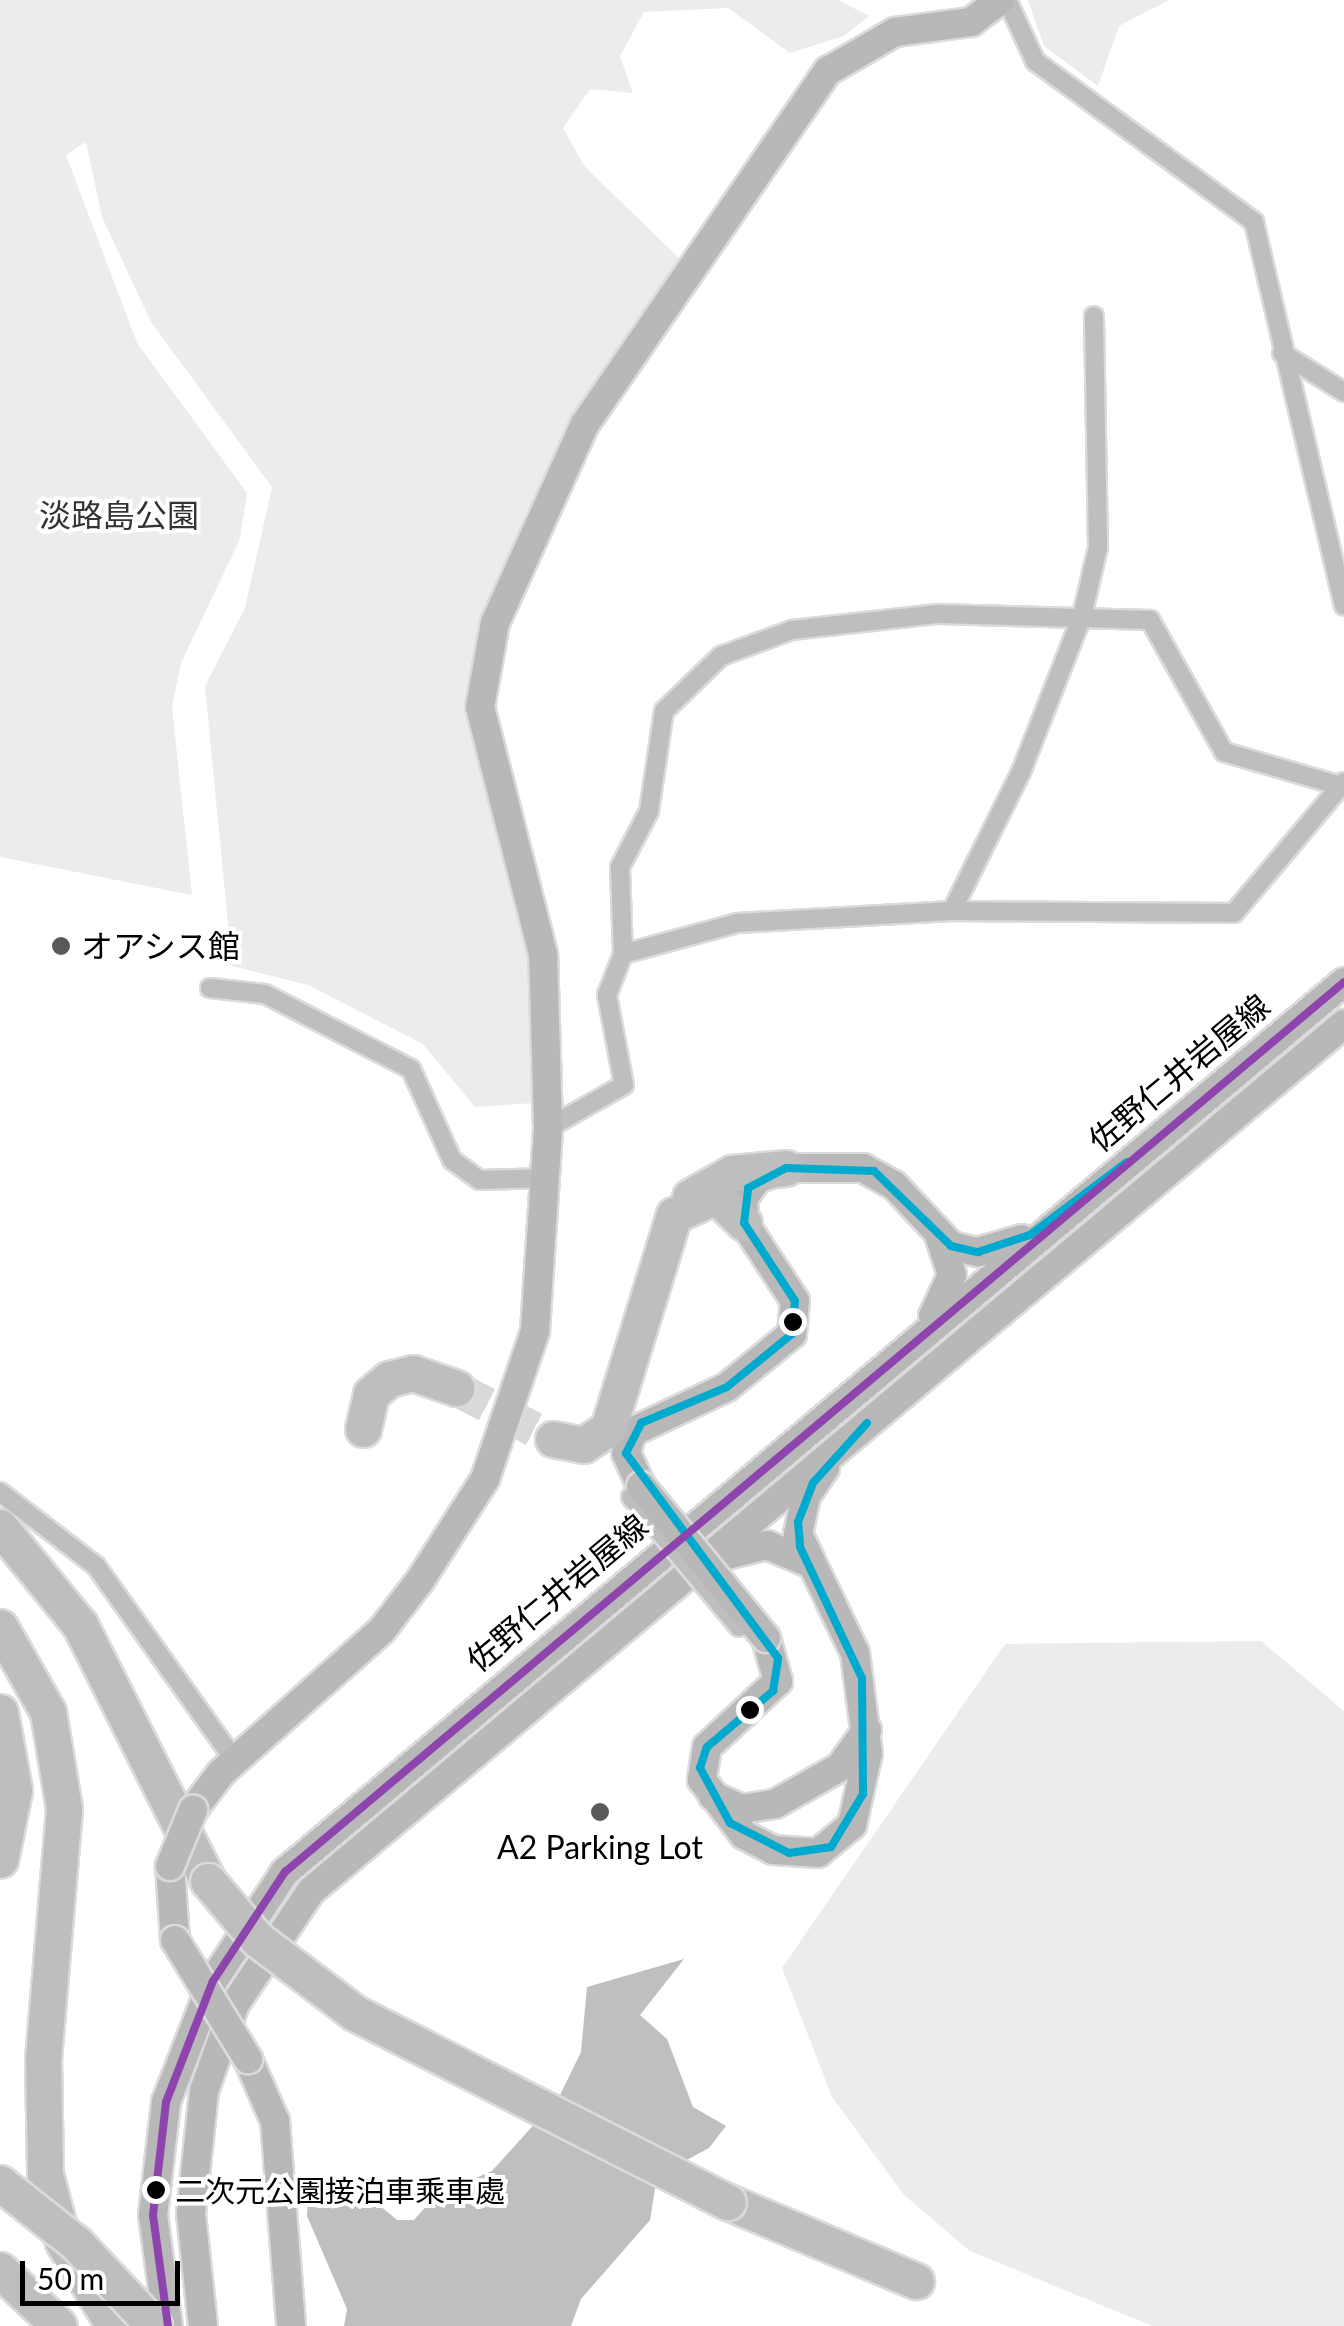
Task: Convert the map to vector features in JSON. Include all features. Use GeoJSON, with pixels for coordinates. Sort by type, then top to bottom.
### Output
{"type":"FeatureCollection","features":[{"type":"Feature","properties":{"kind":"highway"},"geometry":{"type":"LineString","coordinates":[[553,1439],[584,1445],[608,1429],[674,1215],[718,1178],[786,1168]]}},
{"type":"Feature","properties":{"kind":"highway"},"geometry":{"type":"LineString","coordinates":[[674,1215],[706,1194],[744,1223]]}},
{"type":"Feature","properties":{"kind":"highway"},"geometry":{"type":"LineString","coordinates":[[363,1429],[371,1394],[389,1379],[413,1373],[456,1388]]}},
{"type":"Feature","properties":{"kind":"highway"},"geometry":{"type":"LineString","coordinates":[[0,1527],[80,1625],[208,1881],[257,1939],[355,2014],[728,2202],[916,2281]]}},
{"type":"Feature","properties":{"kind":"highway"},"geometry":{"type":"LineString","coordinates":[[0,1627],[42,1698],[61,1775],[45,2174],[62,2242],[114,2326]]}},
{"type":"Feature","properties":{"kind":"highway"},"geometry":{"type":"LineString","coordinates":[[0,1712],[14,1790],[0,1860]]}},
{"type":"Feature","properties":{"kind":"highway"},"geometry":{"type":"LineString","coordinates":[[0,2183],[76,2243],[154,2326]]}},
{"type":"Feature","properties":{"kind":"highway"},"geometry":{"type":"LineString","coordinates":[[0,2270],[59,2326]]}},
{"type":"Feature","properties":{"kind":"street"},"geometry":{"type":"LineString","coordinates":[[290,2326],[275,2122],[248,2059],[176,1940],[170,1866],[193,1810],[234,1761],[320,1692],[382,1630],[476,1493],[512,1415],[535,1332],[548,1128],[543,954],[480,708],[495,624],[585,424],[828,72],[895,32],[970,22],[1004,0],[1035,60],[1254,222],[1344,606]]}},
{"type":"Feature","properties":{"kind":"street"},"geometry":{"type":"LineString","coordinates":[[952,910],[1021,772],[1082,616],[1098,547],[1094,316]]}},
{"type":"Feature","properties":{"kind":"street"},"geometry":{"type":"LineString","coordinates":[[1282,352],[1344,392]]}},
{"type":"Feature","properties":{"kind":"street"},"geometry":{"type":"LineString","coordinates":[[548,1128],[624,1085],[606,995],[623,954],[620,867],[649,811],[664,711],[696,670],[792,630],[938,614],[1150,620],[1224,752],[1342,784],[1234,913],[952,910],[737,923],[623,954]]}},
{"type":"Feature","properties":{"kind":"street","name":"佐野仁井岩屋線"},"geometry":{"type":"LineString","coordinates":[[168,2326],[153,2215],[162,2120],[213,1981],[260,1905],[372,1792],[1344,982]]}},
{"type":"Feature","properties":{"kind":"street"},"geometry":{"type":"LineString","coordinates":[[210,988],[265,994],[411,1069],[452,1160],[480,1180],[547,1178]]}},
{"type":"Feature","properties":{"kind":"street","name":"佐野仁井岩屋線"},"geometry":{"type":"LineString","coordinates":[[203,2326],[192,2255],[196,2135],[218,2049],[257,1965],[346,1857],[1344,1024]]}},
{"type":"Feature","properties":{"kind":"street"},"geometry":{"type":"LineString","coordinates":[[738,1627],[636,1492],[626,1453],[632,1432],[727,1388],[792,1334],[795,1301],[744,1223],[748,1188],[786,1168],[874,1171],[939,1235],[963,1250],[1006,1247],[1126,1162]]}},
{"type":"Feature","properties":{"kind":"street"},"geometry":{"type":"LineString","coordinates":[[882,1366],[949,1290],[939,1235]]}},
{"type":"Feature","properties":{"kind":"street"},"geometry":{"type":"LineString","coordinates":[[636,1492],[766,1638],[778,1681],[708,1747],[700,1768],[708,1791],[757,1843],[818,1853],[843,1837],[858,1810],[867,1729],[846,1628],[807,1562],[798,1534],[806,1496],[867,1423]]}},
{"type":"Feature","properties":{"kind":"street"},"geometry":{"type":"LineString","coordinates":[[0,1492],[96,1566],[158,1641],[234,1761]]}},
{"type":"Feature","properties":{"kind":"street"},"geometry":{"type":"LineString","coordinates":[[614,1631],[736,1549],[766,1545],[807,1562]]}},
{"type":"Feature","properties":{"kind":"street"},"geometry":{"type":"LineString","coordinates":[[708,1791],[742,1810],[775,1804],[840,1766],[867,1729]]}},
{"type":"Feature","properties":{"kind":"green space","name":"淡路島公園"},"geometry":{"type":"Polygon","coordinates":[[[0,0],[838,0],[869,16],[844,36],[790,53],[728,8],[644,12],[620,56],[633,93],[590,89],[563,128],[585,167],[680,259],[552,464],[469,718],[526,940],[534,1103],[475,1107],[423,1044],[308,985],[232,966],[205,686],[245,608],[272,487],[151,322],[102,217],[86,142],[66,155],[137,343],[247,493],[240,539],[181,663],[172,707],[192,895],[0,857],[0,0]]]}},
{"type":"Feature","properties":{"kind":"green space"},"geometry":{"type":"Polygon","coordinates":[[[1028,0],[1169,0],[1119,26],[1098,86],[1044,46],[1028,0]]]}},
{"type":"Feature","properties":{"kind":"green space"},"geometry":{"type":"Polygon","coordinates":[[[1261,1641],[1344,1711],[1344,2326],[1152,2326],[970,2251],[904,2195],[832,2097],[782,1968],[1005,1644],[1261,1641]]]}},
{"type":"Feature","properties":{"kind":"shaded area"},"geometry":{"type":"Polygon","coordinates":[[[684,1959],[640,2015],[667,2039],[693,2107],[726,2126],[709,2148],[657,2176],[650,2220],[581,2299],[571,2326],[344,2326],[347,2309],[307,2216],[308,2196],[342,2174],[397,2220],[414,2220],[436,2195],[492,2171],[559,2097],[581,2052],[587,1987],[684,1959]]]}},
{"type":"Feature","properties":{"kind":"tunnel"},"geometry":{"type":"LineString","coordinates":[[456,1388],[553,1439]]}},
{"type":"Feature","properties":{"kind":"transit line"},"geometry":{"type":"LineString","coordinates":[[168,2326],[153,2215],[166,2102],[213,1981],[285,1872],[1344,982]]}},
{"type":"Feature","properties":{"kind":"transit line"},"geometry":{"type":"LineString","coordinates":[[867,1423],[813,1483],[798,1522],[800,1547],[862,1678],[863,1794],[831,1847],[789,1853],[730,1823],[700,1768],[707,1747],[773,1691],[778,1658],[626,1453],[641,1423],[727,1387],[792,1334],[795,1301],[744,1223],[748,1188],[786,1168],[874,1171],[951,1246],[978,1252],[1030,1235],[1127,1162]]}},
{"type":"Feature","properties":{"kind":"place","name":"オアシス館"},"geometry":{"type":"Point","coordinates":[61,946]}},
{"type":"Feature","properties":{"kind":"place","name":"A2 Parking Lot"},"geometry":{"type":"Point","coordinates":[600,1812]}},
{"type":"Feature","properties":{"kind":"place","name":"二次元公園接泊車乘車處"},"geometry":{"type":"Point","coordinates":[156,2190]}}]}
